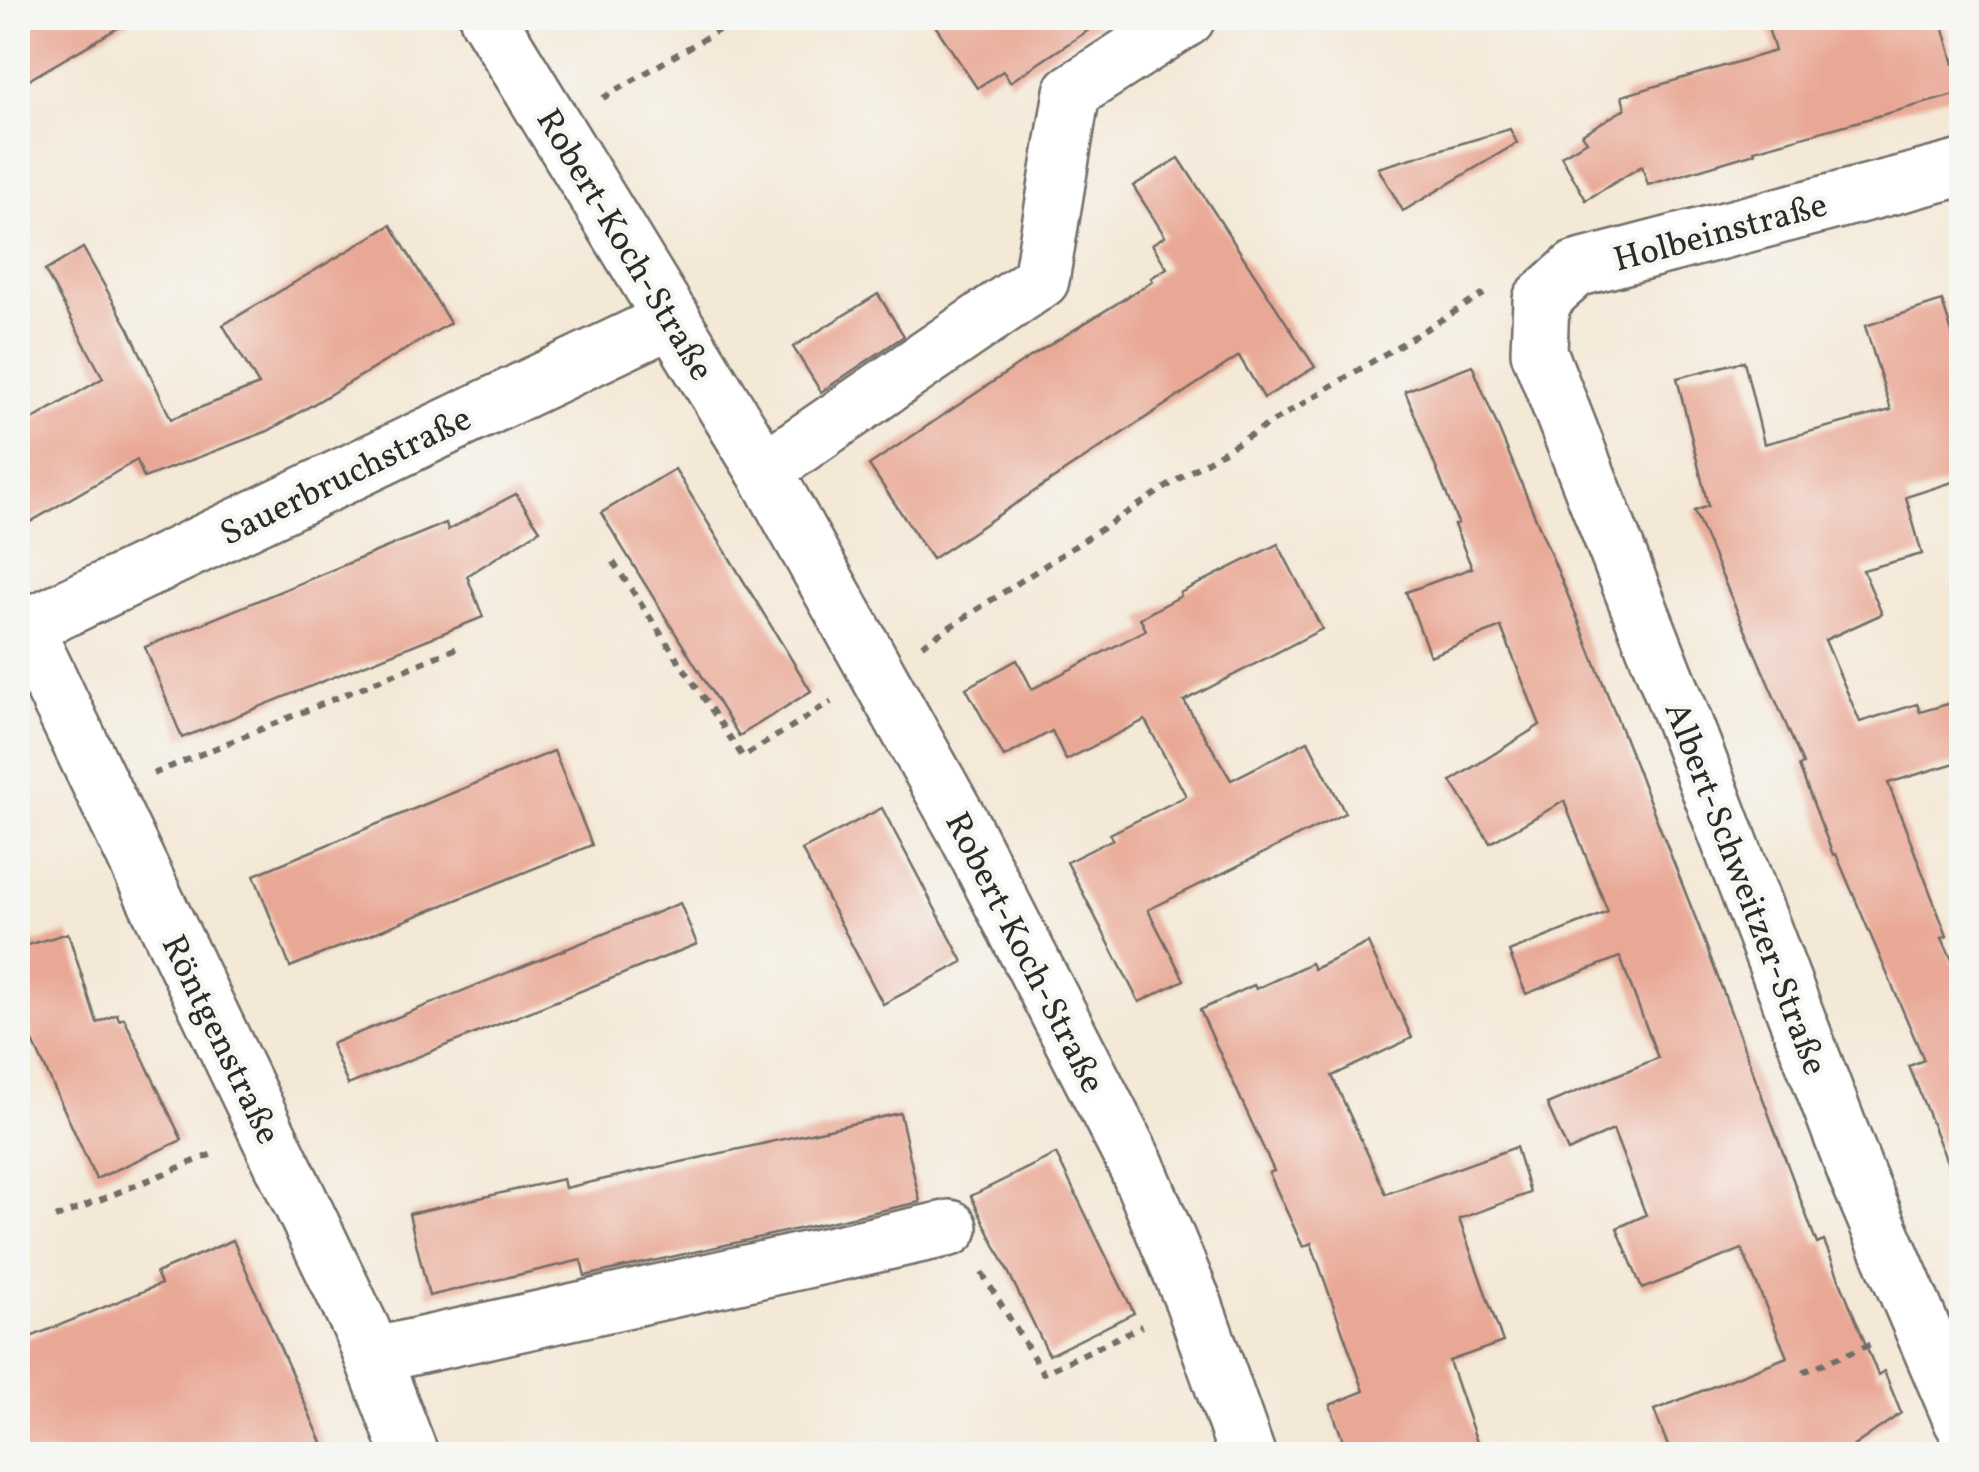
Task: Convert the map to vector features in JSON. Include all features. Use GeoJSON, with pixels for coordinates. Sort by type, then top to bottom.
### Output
{"type":"FeatureCollection","features":[{"type":"Feature","properties":{"kind":"street","name":"Robert-Koch-Straße"},"geometry":{"type":"LineString","coordinates":[[488,18],[764,470],[963,827],[1137,1167],[1192,1301],[1247,1454]]}},
{"type":"Feature","properties":{"kind":"street"},"geometry":{"type":"LineString","coordinates":[[764,470],[1041,280],[1072,92],[1188,18]]}},
{"type":"Feature","properties":{"kind":"street","name":"Holbeinstraße"},"geometry":{"type":"LineString","coordinates":[[1540,326],[1576,268],[1962,168]]}},
{"type":"Feature","properties":{"kind":"street","name":"Sauerbruchstraße"},"geometry":{"type":"LineString","coordinates":[[21,630],[673,318]]}},
{"type":"Feature","properties":{"kind":"street","name":"Albert-Schweitzer-Straße"},"geometry":{"type":"LineString","coordinates":[[1540,326],[1797,1024],[1962,1421]]}},
{"type":"Feature","properties":{"kind":"street","name":"Röntgenstraße"},"geometry":{"type":"LineString","coordinates":[[21,630],[105,794],[267,1132],[372,1356],[410,1454]]}},
{"type":"Feature","properties":{"kind":"street"},"geometry":{"type":"LineString","coordinates":[[372,1356],[950,1228]]}},
{"type":"Feature","properties":{"kind":"path"},"geometry":{"type":"LineString","coordinates":[[555,126],[738,18]]}},
{"type":"Feature","properties":{"kind":"path"},"geometry":{"type":"LineString","coordinates":[[613,562],[743,757],[1188,473],[1498,286],[1540,326]]}},
{"type":"Feature","properties":{"kind":"path"},"geometry":{"type":"LineString","coordinates":[[105,794],[457,648]]}},
{"type":"Feature","properties":{"kind":"path"},"geometry":{"type":"LineString","coordinates":[[56,1218],[267,1132]]}},
{"type":"Feature","properties":{"kind":"path"},"geometry":{"type":"LineString","coordinates":[[950,1228],[974,1260],[1043,1374],[1192,1301]]}},
{"type":"Feature","properties":{"kind":"path"},"geometry":{"type":"LineString","coordinates":[[1803,1372],[1922,1323]]}},
{"type":"Feature","properties":{"kind":"building"},"geometry":{"type":"Polygon","coordinates":[[[18,18],[135,18],[18,86],[18,18]]]}},
{"type":"Feature","properties":{"kind":"building"},"geometry":{"type":"Polygon","coordinates":[[[930,18],[1107,18],[1010,82],[1003,71],[977,88],[930,18]]]}},
{"type":"Feature","properties":{"kind":"building"},"geometry":{"type":"Polygon","coordinates":[[[1765,18],[1941,18],[1962,93],[1754,150],[1755,153],[1648,185],[1642,166],[1586,200],[1561,156],[1587,141],[1582,134],[1625,109],[1622,96],[1775,51],[1765,18]]]}},
{"type":"Feature","properties":{"kind":"building"},"geometry":{"type":"Polygon","coordinates":[[[1510,129],[1517,143],[1403,211],[1378,168],[1510,129]]]}},
{"type":"Feature","properties":{"kind":"building"},"geometry":{"type":"Polygon","coordinates":[[[1179,158],[1315,367],[1264,398],[1239,356],[932,559],[869,465],[1027,359],[1153,281],[1151,278],[1167,268],[1152,244],[1165,236],[1133,186],[1179,158]]]}},
{"type":"Feature","properties":{"kind":"building"},"geometry":{"type":"Polygon","coordinates":[[[391,225],[450,323],[268,431],[144,478],[137,460],[18,529],[18,428],[103,378],[45,271],[83,248],[129,329],[171,419],[259,385],[223,325],[391,225]]]}},
{"type":"Feature","properties":{"kind":"building"},"geometry":{"type":"Polygon","coordinates":[[[878,294],[904,336],[821,392],[793,347],[878,294]]]}},
{"type":"Feature","properties":{"kind":"building"},"geometry":{"type":"Polygon","coordinates":[[[1942,301],[1962,364],[1962,479],[1906,497],[1922,554],[1863,570],[1882,614],[1825,640],[1860,722],[1917,704],[1920,712],[1962,700],[1962,761],[1888,783],[1947,936],[1942,938],[1962,982],[1959,1192],[1909,1066],[1924,1060],[1836,854],[1833,855],[1799,766],[1803,764],[1694,511],[1708,506],[1677,378],[1744,361],[1764,444],[1891,410],[1865,326],[1942,301]]]}},
{"type":"Feature","properties":{"kind":"building"},"geometry":{"type":"Polygon","coordinates":[[[1472,365],[1701,932],[1817,1244],[1824,1241],[1878,1375],[1884,1371],[1901,1413],[1842,1454],[1671,1454],[1654,1410],[1787,1357],[1742,1249],[1642,1289],[1617,1228],[1646,1215],[1613,1130],[1568,1151],[1547,1104],[1658,1058],[1620,957],[1526,994],[1509,952],[1608,912],[1564,801],[1490,843],[1451,781],[1540,725],[1501,627],[1430,656],[1406,592],[1472,568],[1405,391],[1472,365]]]}},
{"type":"Feature","properties":{"kind":"building"},"geometry":{"type":"Polygon","coordinates":[[[675,469],[811,691],[739,736],[601,513],[675,469]]]}},
{"type":"Feature","properties":{"kind":"building"},"geometry":{"type":"Polygon","coordinates":[[[516,494],[540,530],[467,576],[483,617],[182,738],[145,647],[446,523],[448,530],[516,494]]]}},
{"type":"Feature","properties":{"kind":"building"},"geometry":{"type":"Polygon","coordinates":[[[1278,544],[1322,629],[1184,701],[1231,780],[1308,741],[1345,813],[1148,910],[1184,980],[1139,1002],[1067,862],[1113,839],[1110,834],[1186,796],[1145,720],[1066,760],[1052,731],[1004,757],[966,688],[1017,660],[1032,689],[1146,630],[1140,618],[1181,596],[1180,593],[1278,544]]]}},
{"type":"Feature","properties":{"kind":"building"},"geometry":{"type":"Polygon","coordinates":[[[554,751],[592,845],[290,967],[254,875],[554,751]]]}},
{"type":"Feature","properties":{"kind":"building"},"geometry":{"type":"Polygon","coordinates":[[[882,808],[963,962],[883,1004],[802,850],[882,808]]]}},
{"type":"Feature","properties":{"kind":"building"},"geometry":{"type":"Polygon","coordinates":[[[680,903],[697,944],[348,1085],[331,1044],[680,903]]]}},
{"type":"Feature","properties":{"kind":"building"},"geometry":{"type":"Polygon","coordinates":[[[68,933],[97,1023],[117,1014],[119,1020],[124,1018],[182,1140],[96,1179],[18,1009],[18,948],[68,933]]]}},
{"type":"Feature","properties":{"kind":"building"},"geometry":{"type":"Polygon","coordinates":[[[1368,943],[1412,1038],[1332,1076],[1386,1194],[1516,1147],[1530,1193],[1459,1219],[1503,1342],[1449,1361],[1481,1454],[1348,1454],[1330,1405],[1364,1391],[1311,1243],[1303,1247],[1269,1173],[1274,1171],[1200,1010],[1311,963],[1314,969],[1368,943]]]}},
{"type":"Feature","properties":{"kind":"building"},"geometry":{"type":"Polygon","coordinates":[[[900,1113],[920,1202],[585,1276],[581,1260],[429,1296],[409,1214],[563,1179],[565,1188],[900,1113]]]}},
{"type":"Feature","properties":{"kind":"building"},"geometry":{"type":"Polygon","coordinates":[[[1056,1154],[1134,1313],[1049,1355],[971,1196],[1056,1154]]]}},
{"type":"Feature","properties":{"kind":"building"},"geometry":{"type":"Polygon","coordinates":[[[233,1240],[327,1454],[18,1454],[18,1342],[161,1284],[156,1273],[233,1240]]]}}]}
